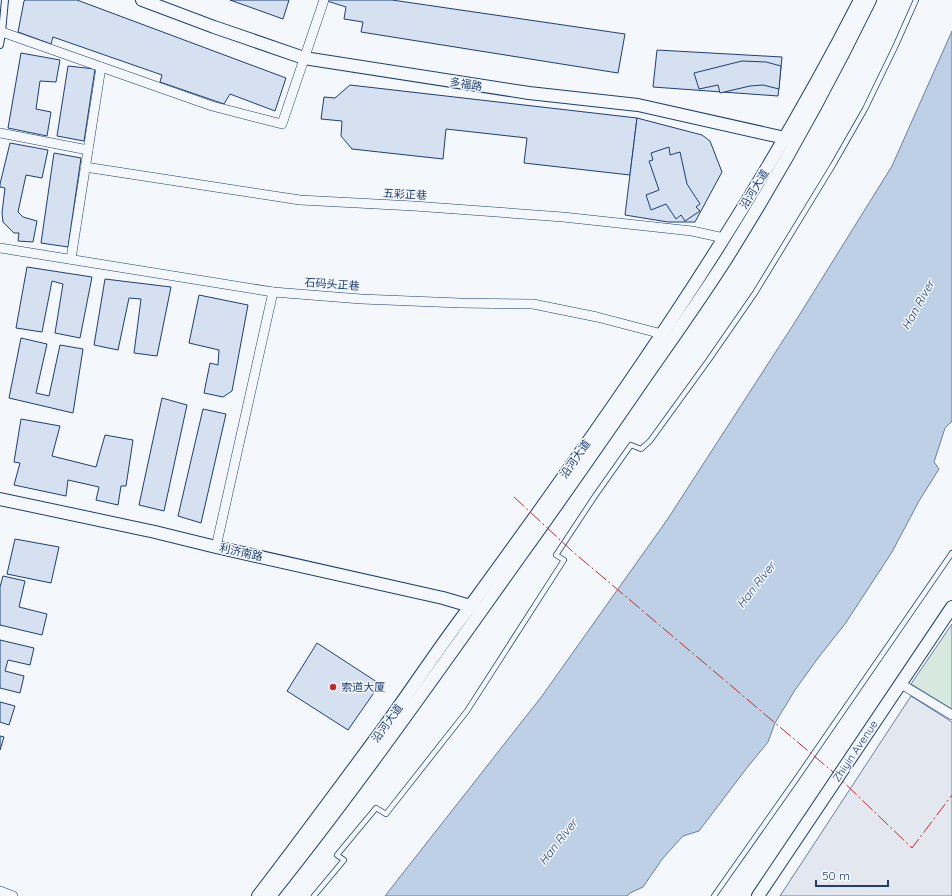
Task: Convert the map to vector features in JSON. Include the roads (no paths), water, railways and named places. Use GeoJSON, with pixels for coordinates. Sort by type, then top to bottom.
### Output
{"type":"FeatureCollection","features":[{"type":"Feature","properties":{"kind":"main road","name":"多福路"},"geometry":{"type":"LineString","coordinates":[[142,0],[304,58],[528,93],[638,105],[785,138],[797,139]]}},
{"type":"Feature","properties":{"kind":"main road","name":"沿河大道"},"geometry":{"type":"LineString","coordinates":[[270,896],[379,752],[572,464],[662,334],[772,162],[860,0]]}},
{"type":"Feature","properties":{"kind":"main road","name":"沿河大道"},"geometry":{"type":"LineString","coordinates":[[258,896],[386,724],[588,461],[676,334],[728,255],[797,139],[852,38],[870,0]]}},
{"type":"Feature","properties":{"kind":"main road","name":"利济南路"},"geometry":{"type":"LineString","coordinates":[[0,500],[155,532],[444,598],[476,608]]}},
{"type":"Feature","properties":{"kind":"main road","name":"Zhiyin Avenue"},"geometry":{"type":"LineString","coordinates":[[758,896],[952,607]]}},
{"type":"Feature","properties":{"kind":"street"},"geometry":{"type":"LineString","coordinates":[[0,45],[5,0]]}},
{"type":"Feature","properties":{"kind":"street"},"geometry":{"type":"LineString","coordinates":[[2,32],[212,106],[282,124],[324,0]]}},
{"type":"Feature","properties":{"kind":"street"},"geometry":{"type":"LineString","coordinates":[[71,259],[101,67]]}},
{"type":"Feature","properties":{"kind":"street"},"geometry":{"type":"LineString","coordinates":[[0,133],[88,150]]}},
{"type":"Feature","properties":{"kind":"street","name":"五彩正巷"},"geometry":{"type":"LineString","coordinates":[[85,166],[215,188],[300,200],[414,206],[563,217],[692,231],[724,238]]}},
{"type":"Feature","properties":{"kind":"street","name":"石码头正巷"},"geometry":{"type":"LineString","coordinates":[[0,248],[274,292],[376,300],[533,304],[597,317],[662,334]]}},
{"type":"Feature","properties":{"kind":"street"},"geometry":{"type":"LineString","coordinates":[[216,547],[274,292]]}},
{"type":"Feature","properties":{"kind":"street"},"geometry":{"type":"LineString","coordinates":[[901,684],[952,715]]}},
{"type":"Feature","properties":{"kind":"street"},"geometry":{"type":"LineString","coordinates":[[0,890],[13,896]]}},
{"type":"Feature","properties":{"kind":"lane"},"geometry":{"type":"LineString","coordinates":[[314,896],[344,860],[337,855],[376,808],[386,814],[467,710],[564,560],[556,555],[595,496],[631,445],[641,449],[650,441],[708,361],[754,293],[866,109],[916,0]]}},
{"type":"Feature","properties":{"kind":"lane"},"geometry":{"type":"LineString","coordinates":[[714,896],[952,553]]}},
{"type":"Feature","properties":{"kind":"water","name":"Han River"},"geometry":{"type":"Polygon","coordinates":[[[952,31],[952,421],[945,428],[934,462],[939,469],[919,501],[892,552],[845,624],[795,690],[775,723],[768,742],[699,831],[683,836],[663,858],[643,887],[627,896],[385,896],[542,696],[667,520],[795,322],[892,166],[952,31]]]}},
{"type":"Feature","properties":{"kind":"place","name":"索道大厦"},"geometry":{"type":"Point","coordinates":[333,687]}}]}
